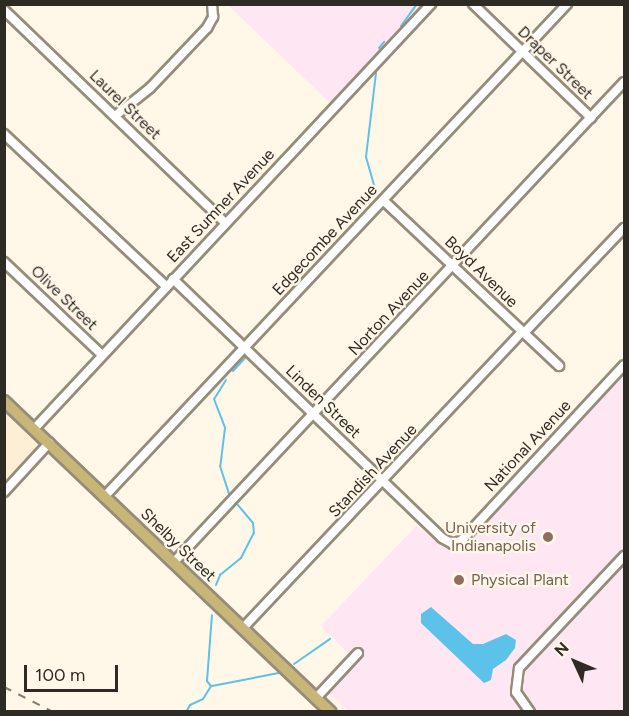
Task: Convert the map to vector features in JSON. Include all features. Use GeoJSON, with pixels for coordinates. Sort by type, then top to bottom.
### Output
{"type":"FeatureCollection","features":[{"type":"Feature","properties":{"kind":"main road","name":"Shelby Street"},"geometry":{"type":"LineString","coordinates":[[4,401],[331,711]]}},
{"type":"Feature","properties":{"kind":"street"},"geometry":{"type":"LineString","coordinates":[[115,116],[152,86],[212,19],[212,4]]}},
{"type":"Feature","properties":{"kind":"street","name":"East Sumner Avenue"},"geometry":{"type":"LineString","coordinates":[[34,429],[431,4]]}},
{"type":"Feature","properties":{"kind":"street","name":"Draper Street"},"geometry":{"type":"LineString","coordinates":[[473,4],[591,118]]}},
{"type":"Feature","properties":{"kind":"street","name":"Edgecombe Avenue"},"geometry":{"type":"LineString","coordinates":[[105,496],[567,4]]}},
{"type":"Feature","properties":{"kind":"street","name":"Laurel Street"},"geometry":{"type":"LineString","coordinates":[[4,10],[225,223]]}},
{"type":"Feature","properties":{"kind":"street","name":"Norton Avenue"},"geometry":{"type":"LineString","coordinates":[[174,562],[454,267],[624,82]]}},
{"type":"Feature","properties":{"kind":"street","name":"Linden Street"},"geometry":{"type":"LineString","coordinates":[[4,134],[243,347],[442,538],[453,544]]}},
{"type":"Feature","properties":{"kind":"street","name":"Boyd Avenue"},"geometry":{"type":"LineString","coordinates":[[383,200],[559,366]]}},
{"type":"Feature","properties":{"kind":"street","name":"Standish Avenue"},"geometry":{"type":"LineString","coordinates":[[243,628],[624,228]]}},
{"type":"Feature","properties":{"kind":"street","name":"Olive Street"},"geometry":{"type":"LineString","coordinates":[[4,262],[102,355]]}},
{"type":"Feature","properties":{"kind":"street","name":"National Avenue"},"geometry":{"type":"LineString","coordinates":[[453,544],[462,540],[624,365]]}},
{"type":"Feature","properties":{"kind":"street"},"geometry":{"type":"LineString","coordinates":[[4,492],[50,443]]}},
{"type":"Feature","properties":{"kind":"street"},"geometry":{"type":"LineString","coordinates":[[530,711],[516,692],[519,668],[624,556]]}},
{"type":"Feature","properties":{"kind":"street"},"geometry":{"type":"LineString","coordinates":[[316,698],[358,653]]}},
{"type":"Feature","properties":{"kind":"shaded area"},"geometry":{"type":"Polygon","coordinates":[[[228,5],[424,5],[330,103],[228,5]]]}},
{"type":"Feature","properties":{"kind":"shaded area","name":"University of Indianapolis"},"geometry":{"type":"Polygon","coordinates":[[[624,375],[624,711],[348,711],[319,684],[348,653],[321,626],[416,526],[447,549],[462,547],[624,375]]]}},
{"type":"Feature","properties":{"kind":"shaded area"},"geometry":{"type":"Polygon","coordinates":[[[4,408],[39,440],[41,447],[5,485],[4,408]]]}},
{"type":"Feature","properties":{"kind":"water"},"geometry":{"type":"Polygon","coordinates":[[[431,607],[473,644],[483,644],[506,634],[516,640],[515,648],[506,660],[493,669],[491,680],[484,683],[421,623],[421,614],[431,607]]]}},
{"type":"Feature","properties":{"kind":"waterway"},"geometry":{"type":"LineString","coordinates":[[401,26],[417,4]]}},
{"type":"Feature","properties":{"kind":"waterway"},"geometry":{"type":"LineString","coordinates":[[379,48],[384,42]]}},
{"type":"Feature","properties":{"kind":"waterway"},"geometry":{"type":"LineString","coordinates":[[376,73],[366,157],[376,193]]}},
{"type":"Feature","properties":{"kind":"waterway"},"geometry":{"type":"LineString","coordinates":[[233,371],[246,357]]}},
{"type":"Feature","properties":{"kind":"waterway"},"geometry":{"type":"LineString","coordinates":[[226,380],[214,399],[225,428],[220,466],[230,496]]}},
{"type":"Feature","properties":{"kind":"waterway"},"geometry":{"type":"LineString","coordinates":[[216,585],[220,575],[241,558],[254,533],[253,523],[236,503]]}},
{"type":"Feature","properties":{"kind":"waterway"},"geometry":{"type":"LineString","coordinates":[[211,686],[207,681],[212,615]]}},
{"type":"Feature","properties":{"kind":"waterway"},"geometry":{"type":"LineString","coordinates":[[294,664],[330,639]]}},
{"type":"Feature","properties":{"kind":"waterway"},"geometry":{"type":"LineString","coordinates":[[212,686],[279,673]]}},
{"type":"Feature","properties":{"kind":"waterway"},"geometry":{"type":"LineString","coordinates":[[186,712],[190,705],[203,699],[211,686]]}},
{"type":"Feature","properties":{"kind":"railway"},"geometry":{"type":"LineString","coordinates":[[4,687],[53,712]]}},
{"type":"Feature","properties":{"kind":"place","name":"University of Indianapolis"},"geometry":{"type":"Point","coordinates":[548,537]}},
{"type":"Feature","properties":{"kind":"place","name":"Physical Plant"},"geometry":{"type":"Point","coordinates":[459,580]}}]}
